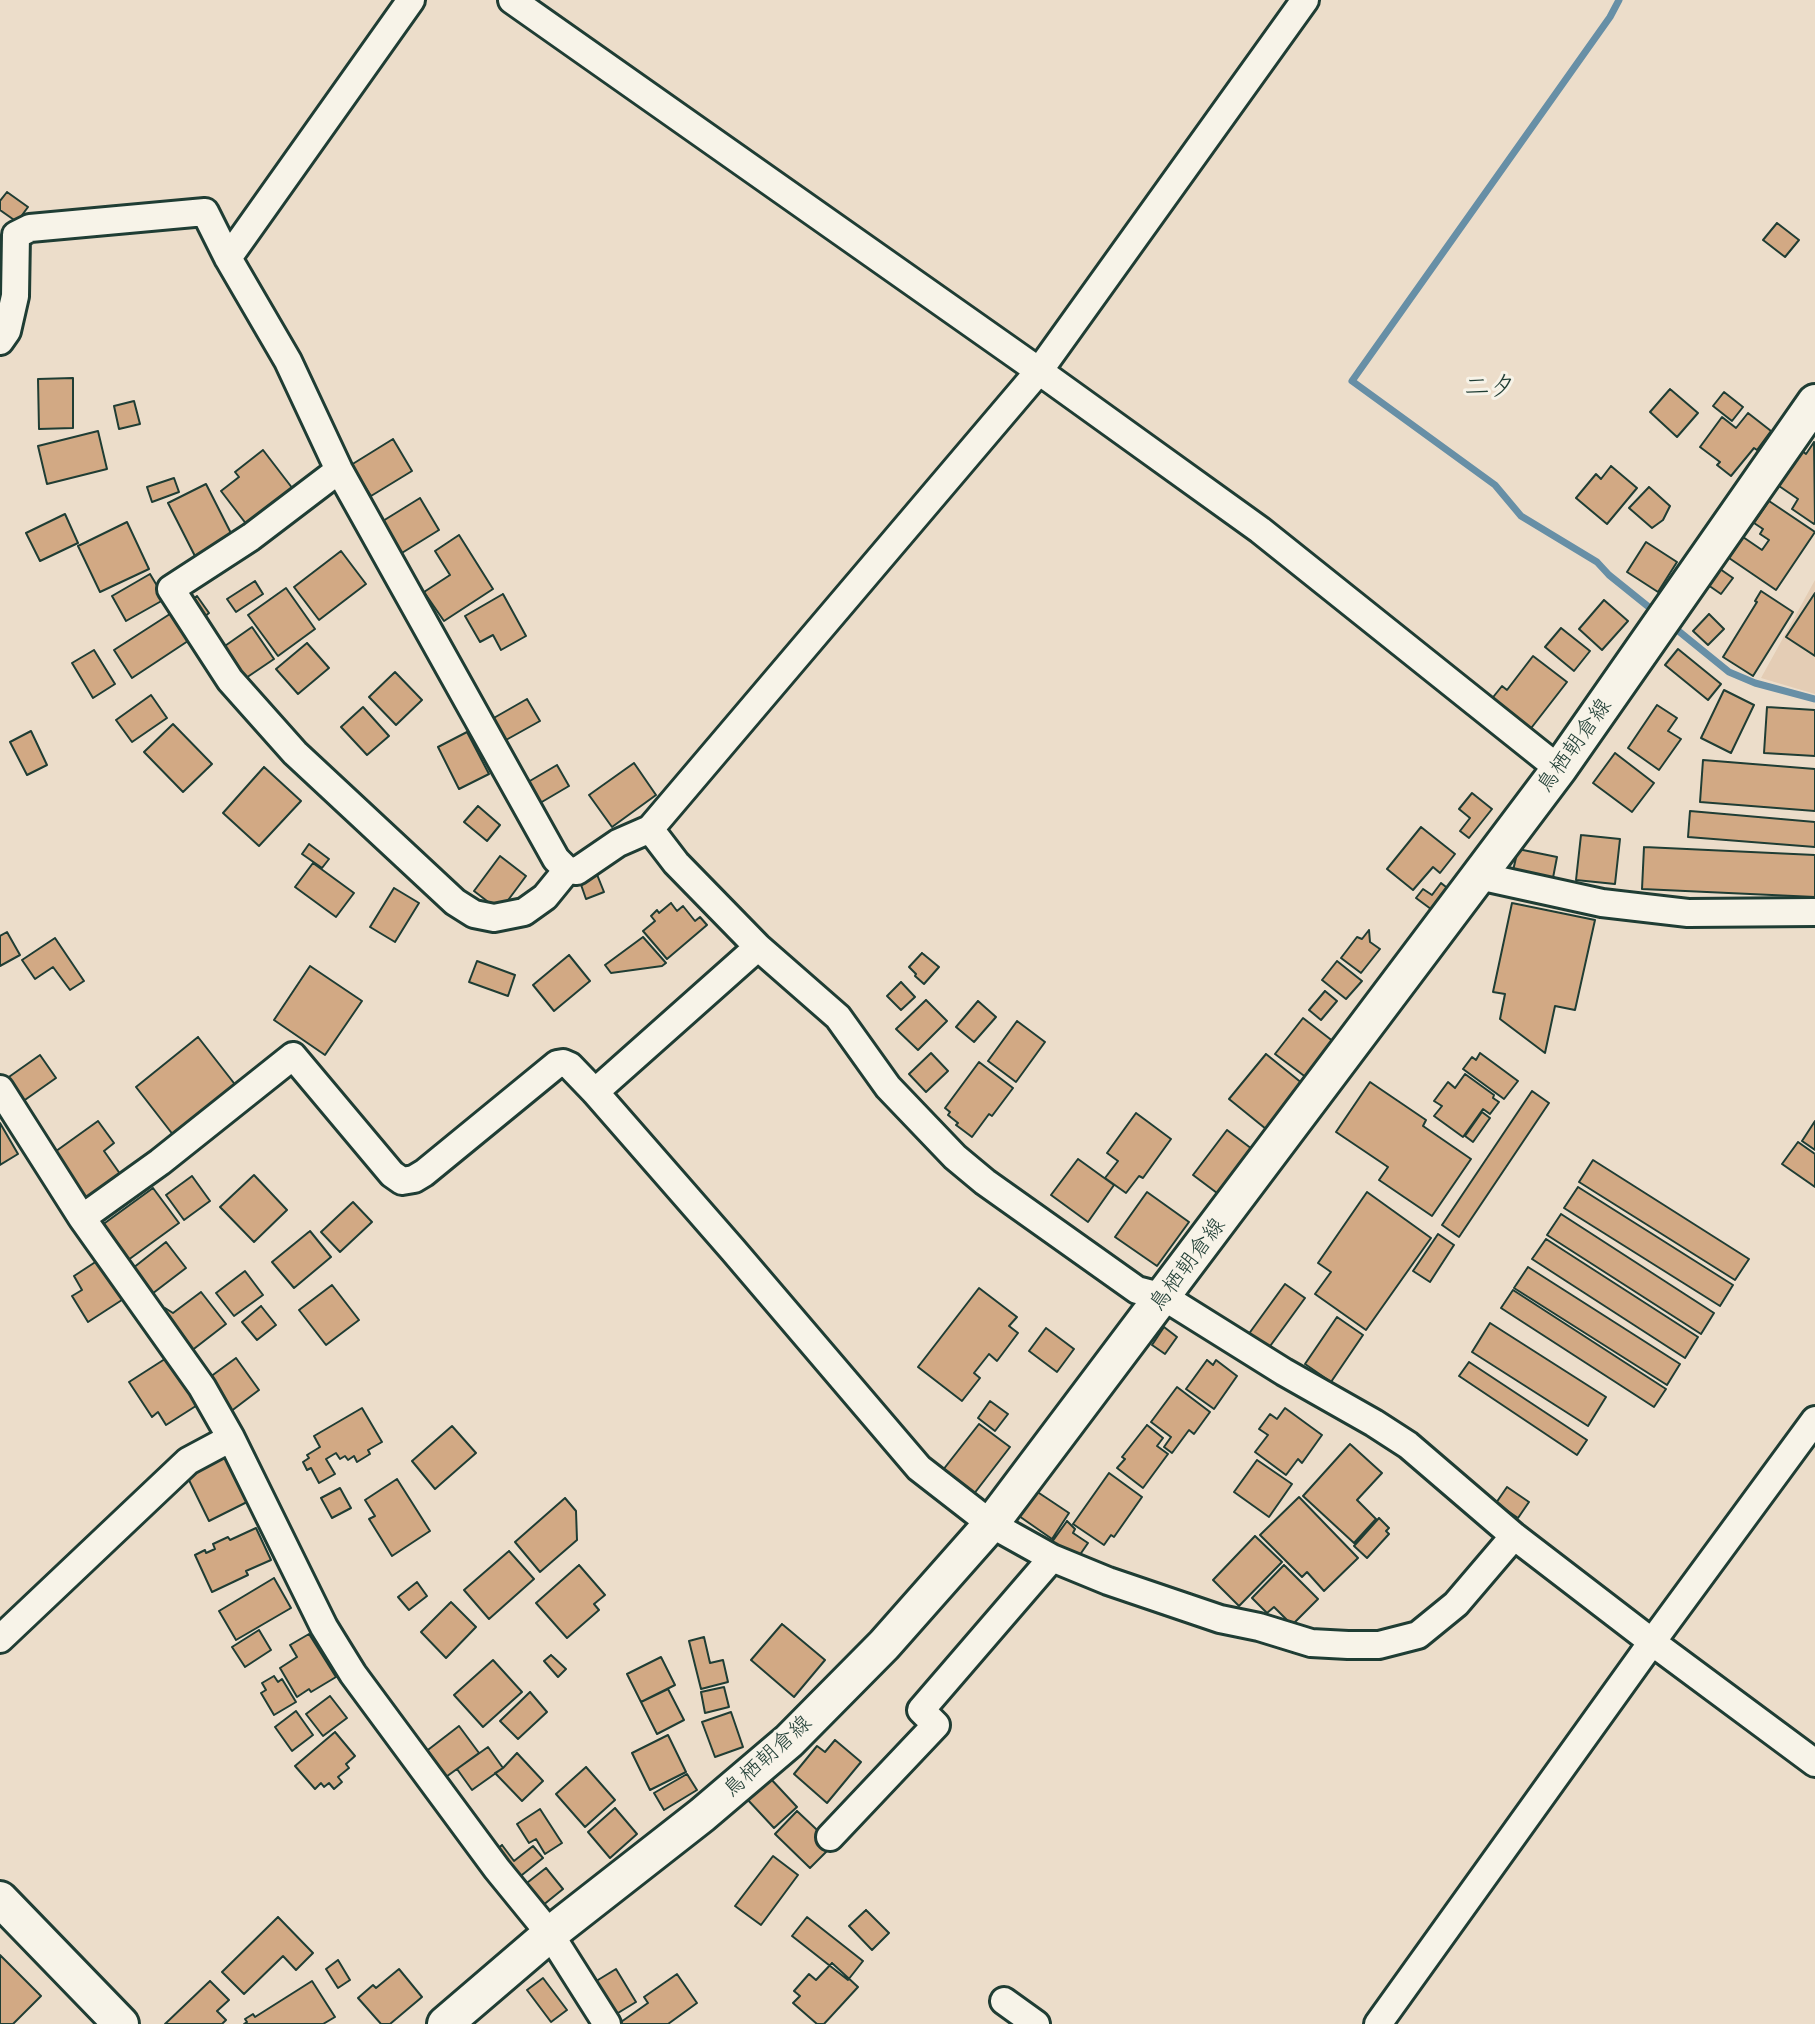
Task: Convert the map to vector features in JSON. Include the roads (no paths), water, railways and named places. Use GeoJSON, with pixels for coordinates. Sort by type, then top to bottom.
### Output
{"type":"FeatureCollection","features":[{"type":"Feature","properties":{"kind":"main road","name":"鳥栖朝倉線"},"geometry":{"type":"LineString","coordinates":[[445,2024],[550,1934],[702,1815],[789,1741],[884,1645],[991,1524],[1559,769],[1815,402]]}},
{"type":"Feature","properties":{"kind":"main road"},"geometry":{"type":"LineString","coordinates":[[0,1899],[121,2024]]}},
{"type":"Feature","properties":{"kind":"street"},"geometry":{"type":"LineString","coordinates":[[228,258],[411,0]]}},
{"type":"Feature","properties":{"kind":"street"},"geometry":{"type":"LineString","coordinates":[[512,0],[1260,530],[1559,769]]}},
{"type":"Feature","properties":{"kind":"street"},"geometry":{"type":"LineString","coordinates":[[0,341],[7,331],[15,296],[16,235],[30,228],[205,212],[288,361],[339,470],[556,859],[567,870],[577,871],[618,843],[650,829],[1039,371],[1305,0]]}},
{"type":"Feature","properties":{"kind":"street"},"geometry":{"type":"LineString","coordinates":[[339,470],[251,537],[171,589],[230,680],[295,753],[455,902],[474,914],[494,918],[524,912],[545,897],[567,870]]}},
{"type":"Feature","properties":{"kind":"street"},"geometry":{"type":"LineString","coordinates":[[650,829],[676,863],[758,947],[838,1017],[888,1087],[955,1157],[985,1182],[1137,1290],[1164,1297],[1408,1445],[1514,1536],[1815,1763]]}},
{"type":"Feature","properties":{"kind":"street"},"geometry":{"type":"LineString","coordinates":[[1479,876],[1602,903],[1688,913],[1815,912]]}},
{"type":"Feature","properties":{"kind":"street"},"geometry":{"type":"LineString","coordinates":[[595,1092],[758,947]]}},
{"type":"Feature","properties":{"kind":"street"},"geometry":{"type":"LineString","coordinates":[[82,1218],[160,1162],[293,1056],[392,1174],[402,1181],[424,1173],[557,1064],[563,1063],[570,1066],[595,1092],[919,1468],[991,1524],[1052,1558],[1108,1581],[1220,1619],[1311,1643],[1379,1645],[1418,1635],[1456,1604],[1514,1536]]}},
{"type":"Feature","properties":{"kind":"street"},"geometry":{"type":"LineString","coordinates":[[0,1089],[82,1218],[202,1387],[231,1438],[324,1627],[353,1674],[497,1869],[550,1934],[607,2024]]}},
{"type":"Feature","properties":{"kind":"street"},"geometry":{"type":"LineString","coordinates":[[1378,2024],[1815,1420]]}},
{"type":"Feature","properties":{"kind":"street"},"geometry":{"type":"LineString","coordinates":[[0,1639],[188,1461],[231,1438]]}},
{"type":"Feature","properties":{"kind":"street"},"geometry":{"type":"LineString","coordinates":[[830,1837],[936,1725],[921,1710],[1052,1558]]}},
{"type":"Feature","properties":{"kind":"street"},"geometry":{"type":"LineString","coordinates":[[1004,2001],[1036,2024]]}},
{"type":"Feature","properties":{"kind":"waterway"},"geometry":{"type":"LineString","coordinates":[[1619,0],[1352,381],[1495,485],[1521,516],[1597,562],[1650,608]]}},
{"type":"Feature","properties":{"kind":"waterway"},"geometry":{"type":"LineString","coordinates":[[1676,629],[1729,672],[1755,683],[1815,699]]}},
{"type":"Feature","properties":{"kind":"district","name":"二夕"},"geometry":{"type":"Point","coordinates":[1490,388]}}]}
